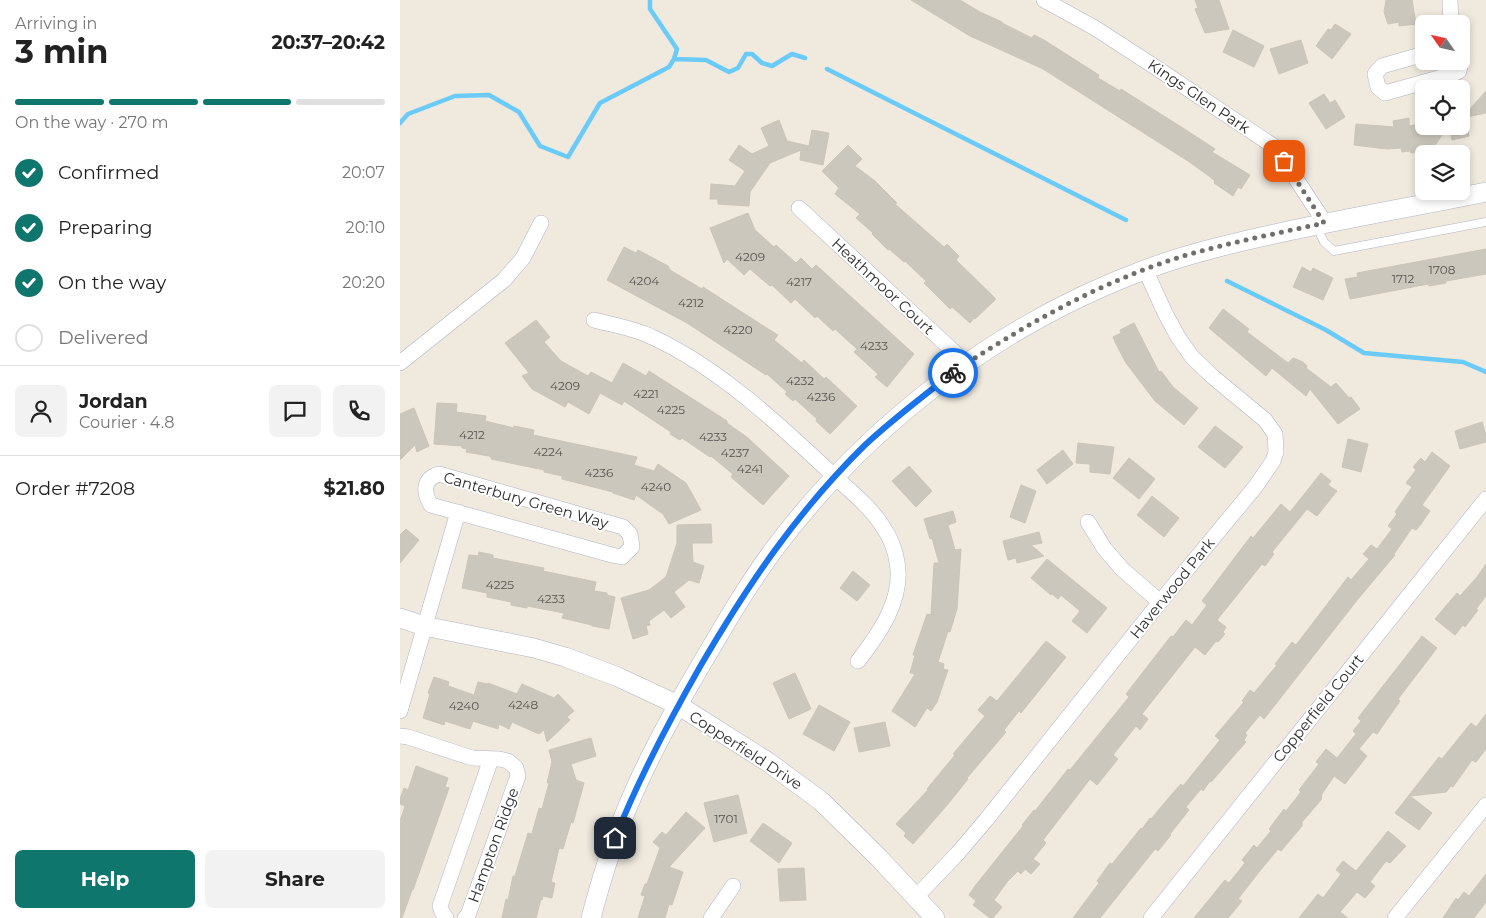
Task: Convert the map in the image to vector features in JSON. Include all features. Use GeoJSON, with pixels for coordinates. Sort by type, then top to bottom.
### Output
{"type":"FeatureCollection","features":[{"type":"Feature","properties":{"kind":"street","name":"Kings Glen Park"},"geometry":{"type":"LineString","coordinates":[[1044,0],[1152,65],[1275,147],[1320,224]]}},
{"type":"Feature","properties":{"kind":"street"},"geometry":{"type":"LineString","coordinates":[[1450,0],[1450,15]]}},
{"type":"Feature","properties":{"kind":"street"},"geometry":{"type":"LineString","coordinates":[[1415,57],[1382,66],[1375,74],[1378,87],[1385,93],[1453,74],[1459,70]]}},
{"type":"Feature","properties":{"kind":"street"},"geometry":{"type":"LineString","coordinates":[[591,918],[603,874],[628,805],[678,705],[730,616],[768,558],[795,522],[866,445],[895,419],[966,363],[1058,309],[1146,270],[1218,247],[1320,224],[1486,192]]}},
{"type":"Feature","properties":{"kind":"street","name":"Heathmoor Court"},"geometry":{"type":"LineString","coordinates":[[800,208],[966,363]]}},
{"type":"Feature","properties":{"kind":"street"},"geometry":{"type":"LineString","coordinates":[[400,363],[504,280],[523,258],[541,223]]}},
{"type":"Feature","properties":{"kind":"street","name":"Haverwood Park"},"geometry":{"type":"LineString","coordinates":[[915,898],[958,853],[986,820],[1160,602],[1256,486],[1273,461],[1276,452],[1275,434],[1266,420],[1213,377],[1192,357],[1165,313],[1146,270]]}},
{"type":"Feature","properties":{"kind":"street"},"geometry":{"type":"LineString","coordinates":[[594,320],[651,336],[710,371],[784,429],[859,499],[883,526],[892,543],[898,563],[897,588],[887,618],[877,637],[858,661]]}},
{"type":"Feature","properties":{"kind":"street","name":"Canterbury Green Way"},"geometry":{"type":"LineString","coordinates":[[439,474],[623,527],[630,534],[632,546],[622,557],[458,512],[431,505],[426,496],[426,490],[427,482],[432,476],[439,474]]}},
{"type":"Feature","properties":{"kind":"street","name":"Copperfield Court"},"geometry":{"type":"LineString","coordinates":[[1151,918],[1486,498]]}},
{"type":"Feature","properties":{"kind":"street","name":"Canterbury Green Way"},"geometry":{"type":"LineString","coordinates":[[424,626],[458,512]]}},
{"type":"Feature","properties":{"kind":"street"},"geometry":{"type":"LineString","coordinates":[[1088,522],[1104,548],[1122,569],[1160,602]]}},
{"type":"Feature","properties":{"kind":"street","name":"Copperfield Drive"},"geometry":{"type":"LineString","coordinates":[[400,618],[424,626],[534,648],[566,657],[618,677],[678,705],[768,762],[821,800],[935,918]]}},
{"type":"Feature","properties":{"kind":"street"},"geometry":{"type":"LineString","coordinates":[[400,711],[424,626]]}},
{"type":"Feature","properties":{"kind":"street","name":"Hampton Ridge"},"geometry":{"type":"LineString","coordinates":[[400,736],[472,758],[508,761],[516,768],[518,776],[468,915],[465,918]]}},
{"type":"Feature","properties":{"kind":"street","name":"Hampton Ridge"},"geometry":{"type":"LineString","coordinates":[[446,918],[440,906],[491,760]]}},
{"type":"Feature","properties":{"kind":"street"},"geometry":{"type":"LineString","coordinates":[[1395,918],[1486,804]]}},
{"type":"Feature","properties":{"kind":"street"},"geometry":{"type":"LineString","coordinates":[[711,918],[733,886]]}},
{"type":"Feature","properties":{"kind":"lane"},"geometry":{"type":"LineString","coordinates":[[1320,224],[1324,242],[1334,251],[1486,222]]}},
{"type":"Feature","properties":{"kind":"building"},"geometry":{"type":"Polygon","coordinates":[[[911,0],[960,0],[1032,38],[1034,35],[1044,40],[1099,75],[1098,78],[1120,91],[1121,89],[1215,149],[1212,152],[1250,175],[1241,189],[1238,187],[1233,196],[1188,161],[1043,69],[970,36],[911,0]]]}},
{"type":"Feature","properties":{"kind":"building"},"geometry":{"type":"Polygon","coordinates":[[[1195,0],[1219,0],[1229,29],[1205,33],[1195,9],[1198,8],[1195,0]]]}},
{"type":"Feature","properties":{"kind":"building"},"geometry":{"type":"Polygon","coordinates":[[[1386,0],[1412,0],[1415,24],[1399,26],[1399,22],[1388,24],[1384,12],[1386,0]]]}},
{"type":"Feature","properties":{"kind":"building"},"geometry":{"type":"Polygon","coordinates":[[[1335,24],[1351,34],[1332,59],[1316,46],[1328,29],[1331,30],[1335,24]]]}},
{"type":"Feature","properties":{"kind":"building"},"geometry":{"type":"Polygon","coordinates":[[[1233,30],[1264,46],[1254,67],[1223,52],[1233,30]]]}},
{"type":"Feature","properties":{"kind":"building"},"geometry":{"type":"Polygon","coordinates":[[[1301,40],[1308,63],[1279,74],[1270,49],[1301,40]]]}},
{"type":"Feature","properties":{"kind":"building"},"geometry":{"type":"Polygon","coordinates":[[[1486,91],[1486,113],[1470,116],[1470,109],[1486,91]]]}},
{"type":"Feature","properties":{"kind":"building"},"geometry":{"type":"Polygon","coordinates":[[[1324,94],[1330,103],[1335,100],[1345,117],[1326,129],[1309,103],[1324,94]]]}},
{"type":"Feature","properties":{"kind":"building"},"geometry":{"type":"Polygon","coordinates":[[[1409,118],[1409,126],[1415,125],[1415,135],[1442,135],[1435,145],[1415,145],[1415,152],[1411,153],[1410,151],[1402,152],[1401,148],[1387,149],[1354,145],[1356,124],[1394,127],[1393,121],[1409,118]]]}},
{"type":"Feature","properties":{"kind":"building"},"geometry":{"type":"Polygon","coordinates":[[[779,120],[787,141],[809,146],[812,130],[829,133],[823,165],[800,160],[801,150],[770,163],[750,192],[749,206],[718,204],[718,199],[710,199],[711,184],[735,186],[745,171],[729,160],[739,145],[752,154],[769,146],[761,128],[779,120]]]}},
{"type":"Feature","properties":{"kind":"building"},"geometry":{"type":"Polygon","coordinates":[[[1451,135],[1469,135],[1469,136],[1452,140],[1451,135]]]}},
{"type":"Feature","properties":{"kind":"building"},"geometry":{"type":"Polygon","coordinates":[[[848,145],[862,159],[855,166],[875,181],[897,203],[895,204],[944,247],[947,244],[959,256],[956,260],[996,299],[970,323],[952,307],[950,309],[924,283],[926,281],[905,261],[888,250],[856,218],[860,214],[835,194],[839,188],[822,171],[848,145]]]}},
{"type":"Feature","properties":{"kind":"building"},"geometry":{"type":"Polygon","coordinates":[[[748,213],[755,230],[774,247],[776,245],[796,263],[801,258],[812,269],[816,265],[914,354],[887,387],[875,377],[878,374],[854,352],[857,349],[835,329],[833,331],[817,316],[815,318],[795,299],[791,303],[772,285],[770,286],[750,269],[744,275],[727,259],[724,263],[710,228],[748,213]]]}},
{"type":"Feature","properties":{"kind":"building"},"geometry":{"type":"Polygon","coordinates":[[[624,247],[636,253],[638,250],[668,266],[670,270],[702,289],[703,287],[778,335],[774,340],[802,363],[804,360],[824,379],[826,377],[857,406],[830,434],[795,399],[793,401],[785,394],[787,392],[767,374],[687,323],[607,280],[624,247]]]}},
{"type":"Feature","properties":{"kind":"building"},"geometry":{"type":"Polygon","coordinates":[[[1486,249],[1486,274],[1446,281],[1446,283],[1429,286],[1428,284],[1350,299],[1345,279],[1358,277],[1357,273],[1486,249]]]}},
{"type":"Feature","properties":{"kind":"building"},"geometry":{"type":"Polygon","coordinates":[[[1302,267],[1311,272],[1313,268],[1333,278],[1323,300],[1293,287],[1302,267]]]}},
{"type":"Feature","properties":{"kind":"building"},"geometry":{"type":"Polygon","coordinates":[[[1223,309],[1249,329],[1247,332],[1288,363],[1293,358],[1303,362],[1307,366],[1306,368],[1331,387],[1336,383],[1349,398],[1351,397],[1360,409],[1338,424],[1310,389],[1306,396],[1272,368],[1266,376],[1209,328],[1223,309]]]}},
{"type":"Feature","properties":{"kind":"building"},"geometry":{"type":"Polygon","coordinates":[[[536,320],[550,337],[544,342],[561,361],[588,376],[591,372],[612,383],[623,363],[646,376],[649,371],[727,421],[789,476],[763,505],[731,477],[733,474],[711,456],[682,438],[680,440],[670,434],[671,432],[624,401],[622,405],[600,393],[589,414],[568,402],[565,407],[532,389],[522,376],[529,373],[505,343],[536,320]]]}},
{"type":"Feature","properties":{"kind":"building"},"geometry":{"type":"Polygon","coordinates":[[[1134,323],[1159,372],[1161,371],[1173,387],[1198,408],[1184,425],[1155,401],[1126,363],[1116,344],[1113,337],[1121,333],[1120,330],[1134,323]]]}},
{"type":"Feature","properties":{"kind":"building"},"geometry":{"type":"Polygon","coordinates":[[[437,403],[457,404],[456,412],[486,416],[485,421],[514,428],[514,426],[534,430],[533,435],[637,457],[634,465],[654,471],[658,464],[686,483],[701,510],[669,524],[663,514],[636,495],[634,500],[613,492],[562,479],[562,476],[544,472],[544,470],[466,452],[467,449],[462,448],[462,446],[434,444],[437,403]]]}},
{"type":"Feature","properties":{"kind":"building"},"geometry":{"type":"Polygon","coordinates":[[[414,408],[429,446],[417,452],[415,445],[400,460],[400,414],[414,408]]]}},
{"type":"Feature","properties":{"kind":"building"},"geometry":{"type":"Polygon","coordinates":[[[1482,422],[1486,442],[1460,449],[1455,431],[1482,422]]]}},
{"type":"Feature","properties":{"kind":"building"},"geometry":{"type":"Polygon","coordinates":[[[1215,426],[1243,447],[1225,468],[1198,447],[1215,426]]]}},
{"type":"Feature","properties":{"kind":"building"},"geometry":{"type":"Polygon","coordinates":[[[1348,439],[1368,444],[1361,472],[1342,467],[1348,439]]]}},
{"type":"Feature","properties":{"kind":"building"},"geometry":{"type":"Polygon","coordinates":[[[1078,443],[1114,447],[1110,474],[1090,472],[1090,464],[1076,463],[1078,443]]]}},
{"type":"Feature","properties":{"kind":"building"},"geometry":{"type":"Polygon","coordinates":[[[1063,450],[1073,464],[1047,484],[1037,470],[1063,450]]]}},
{"type":"Feature","properties":{"kind":"building"},"geometry":{"type":"Polygon","coordinates":[[[1432,452],[1450,466],[1422,505],[1430,511],[1421,524],[1416,530],[1412,528],[1395,555],[1264,719],[1260,715],[1245,733],[1247,735],[1244,740],[1246,742],[1203,791],[1201,789],[1186,807],[1189,810],[1171,835],[1158,851],[1155,849],[1100,918],[1073,918],[1099,883],[1097,881],[1110,863],[1112,864],[1141,828],[1181,784],[1183,786],[1220,740],[1215,736],[1244,702],[1242,701],[1250,690],[1254,693],[1277,665],[1275,664],[1292,642],[1296,645],[1348,577],[1351,580],[1369,559],[1363,554],[1371,545],[1377,549],[1392,529],[1388,526],[1412,487],[1406,483],[1416,470],[1413,467],[1421,458],[1425,462],[1432,452]]]}},
{"type":"Feature","properties":{"kind":"building"},"geometry":{"type":"Polygon","coordinates":[[[1129,458],[1155,479],[1139,499],[1113,478],[1129,458]]]}},
{"type":"Feature","properties":{"kind":"building"},"geometry":{"type":"Polygon","coordinates":[[[909,466],[932,491],[916,507],[892,481],[909,466]]]}},
{"type":"Feature","properties":{"kind":"building"},"geometry":{"type":"Polygon","coordinates":[[[1321,473],[1331,481],[1328,485],[1337,491],[1317,516],[1307,509],[1272,552],[1274,554],[1265,566],[1262,564],[1217,620],[1226,627],[1223,632],[1225,634],[1218,642],[1216,641],[1205,655],[1195,647],[1142,714],[1148,719],[1140,730],[1136,726],[1113,755],[1118,759],[1097,785],[1090,779],[1043,840],[1046,843],[1033,859],[1040,864],[1031,874],[1025,869],[1021,874],[1018,871],[1007,882],[994,900],[1002,907],[993,918],[990,918],[973,905],[976,901],[969,895],[975,886],[1034,810],[1068,769],[1070,770],[1129,697],[1126,694],[1171,636],[1173,637],[1186,620],[1192,625],[1207,605],[1202,601],[1251,536],[1253,538],[1281,504],[1290,512],[1321,473]]]}},
{"type":"Feature","properties":{"kind":"building"},"geometry":{"type":"Polygon","coordinates":[[[1021,485],[1036,491],[1025,523],[1010,517],[1021,485]]]}},
{"type":"Feature","properties":{"kind":"building"},"geometry":{"type":"Polygon","coordinates":[[[1152,496],[1179,518],[1164,537],[1137,515],[1152,496]]]}},
{"type":"Feature","properties":{"kind":"building"},"geometry":{"type":"Polygon","coordinates":[[[953,511],[956,522],[948,525],[955,550],[961,549],[957,609],[938,662],[944,664],[943,669],[948,670],[937,702],[931,711],[927,708],[915,727],[892,711],[915,674],[910,673],[915,655],[913,655],[927,614],[931,615],[934,563],[939,563],[924,519],[953,511]]]}},
{"type":"Feature","properties":{"kind":"building"},"geometry":{"type":"Polygon","coordinates":[[[711,524],[712,543],[692,543],[693,562],[704,566],[699,583],[689,580],[674,592],[685,607],[671,618],[664,610],[649,621],[650,625],[646,626],[648,634],[633,639],[621,598],[649,590],[666,577],[677,543],[677,525],[711,524]]]}},
{"type":"Feature","properties":{"kind":"building"},"geometry":{"type":"Polygon","coordinates":[[[406,529],[419,540],[400,563],[400,535],[406,529]]]}},
{"type":"Feature","properties":{"kind":"building"},"geometry":{"type":"Polygon","coordinates":[[[1039,532],[1042,543],[1031,545],[1044,556],[1017,563],[1016,558],[1008,560],[1003,541],[1039,532]]]}},
{"type":"Feature","properties":{"kind":"building"},"geometry":{"type":"Polygon","coordinates":[[[479,552],[493,555],[493,558],[544,568],[543,571],[596,582],[594,591],[607,593],[607,595],[615,597],[609,629],[562,618],[564,613],[511,605],[511,602],[487,597],[487,593],[462,588],[469,555],[478,556],[479,552]]]}},
{"type":"Feature","properties":{"kind":"building"},"geometry":{"type":"Polygon","coordinates":[[[1047,559],[1107,608],[1087,633],[1072,621],[1080,611],[1061,595],[1058,599],[1051,595],[1031,578],[1047,559]]]}},
{"type":"Feature","properties":{"kind":"building"},"geometry":{"type":"Polygon","coordinates":[[[1486,564],[1486,596],[1465,627],[1463,625],[1455,635],[1435,619],[1457,593],[1460,596],[1486,564]]]}},
{"type":"Feature","properties":{"kind":"building"},"geometry":{"type":"Polygon","coordinates":[[[853,571],[870,585],[857,601],[840,588],[853,571]]]}},
{"type":"Feature","properties":{"kind":"building"},"geometry":{"type":"Polygon","coordinates":[[[1422,636],[1437,648],[1398,699],[1400,701],[1377,734],[1373,732],[1359,749],[1367,756],[1345,784],[1334,776],[1322,794],[1321,800],[1302,822],[1302,826],[1281,851],[1278,849],[1259,872],[1238,899],[1242,901],[1228,918],[1194,918],[1225,880],[1229,883],[1245,863],[1242,860],[1254,845],[1257,848],[1271,831],[1269,829],[1284,809],[1286,811],[1301,792],[1299,790],[1319,764],[1316,762],[1326,749],[1337,758],[1356,734],[1353,731],[1361,721],[1358,718],[1422,636]]]}},
{"type":"Feature","properties":{"kind":"building"},"geometry":{"type":"Polygon","coordinates":[[[1046,641],[1066,657],[1021,713],[1019,711],[1004,730],[1006,732],[913,844],[904,836],[906,833],[896,824],[928,790],[955,755],[953,754],[985,716],[978,710],[990,696],[997,701],[1046,641]]]}},
{"type":"Feature","properties":{"kind":"building"},"geometry":{"type":"Polygon","coordinates":[[[795,673],[811,709],[789,719],[773,683],[795,673]]]}},
{"type":"Feature","properties":{"kind":"building"},"geometry":{"type":"Polygon","coordinates":[[[434,677],[449,682],[448,686],[474,695],[478,682],[488,683],[517,694],[522,684],[554,698],[558,694],[574,711],[567,717],[570,720],[547,742],[544,730],[539,734],[512,722],[509,729],[499,724],[498,729],[473,721],[470,729],[445,721],[444,725],[423,718],[430,694],[428,693],[434,677]]]}},
{"type":"Feature","properties":{"kind":"building"},"geometry":{"type":"Polygon","coordinates":[[[819,705],[850,722],[834,751],[803,734],[819,705]]]}},
{"type":"Feature","properties":{"kind":"building"},"geometry":{"type":"Polygon","coordinates":[[[1486,714],[1486,749],[1476,762],[1472,760],[1453,787],[1451,786],[1446,792],[1410,796],[1432,813],[1419,830],[1395,813],[1439,757],[1442,759],[1471,723],[1476,727],[1486,714]]]}},
{"type":"Feature","properties":{"kind":"building"},"geometry":{"type":"Polygon","coordinates":[[[885,722],[890,746],[859,752],[854,728],[885,722]]]}},
{"type":"Feature","properties":{"kind":"building"},"geometry":{"type":"Polygon","coordinates":[[[591,738],[596,756],[571,764],[576,780],[584,783],[573,823],[571,822],[563,849],[559,848],[551,882],[555,883],[552,898],[543,896],[536,918],[502,918],[513,876],[515,876],[528,833],[532,834],[539,808],[542,809],[552,762],[549,750],[591,738]]]}},
{"type":"Feature","properties":{"kind":"building"},"geometry":{"type":"Polygon","coordinates":[[[416,766],[448,778],[445,787],[449,788],[413,890],[402,918],[400,918],[400,821],[405,806],[400,804],[400,799],[404,788],[408,790],[416,766]]]}},
{"type":"Feature","properties":{"kind":"building"},"geometry":{"type":"Polygon","coordinates":[[[738,795],[747,833],[714,842],[704,803],[738,795]]]}},
{"type":"Feature","properties":{"kind":"building"},"geometry":{"type":"Polygon","coordinates":[[[686,812],[705,828],[669,867],[683,872],[672,905],[669,904],[665,918],[638,918],[645,896],[641,895],[660,848],[653,842],[662,832],[666,835],[686,812]]]}},
{"type":"Feature","properties":{"kind":"building"},"geometry":{"type":"Polygon","coordinates":[[[763,823],[792,843],[779,863],[750,841],[763,823]]]}},
{"type":"Feature","properties":{"kind":"building"},"geometry":{"type":"Polygon","coordinates":[[[1388,831],[1406,846],[1390,863],[1386,861],[1370,882],[1375,886],[1365,898],[1357,892],[1340,912],[1348,918],[1299,918],[1318,894],[1323,898],[1341,874],[1336,870],[1343,861],[1356,871],[1388,831]]]}},
{"type":"Feature","properties":{"kind":"building"},"geometry":{"type":"Polygon","coordinates":[[[804,868],[806,900],[780,901],[778,869],[804,868]]]}},
{"type":"Feature","properties":{"kind":"building"},"geometry":{"type":"Polygon","coordinates":[[[1486,874],[1486,902],[1474,918],[1443,918],[1456,898],[1458,900],[1464,892],[1469,896],[1486,874]]]}},
{"type":"Feature","properties":{"kind":"waterway"},"geometry":{"type":"LineString","coordinates":[[400,123],[408,114],[455,96],[489,95],[519,112],[540,146],[568,157],[600,103],[669,67],[674,59],[677,49],[650,9],[650,0]]}},
{"type":"Feature","properties":{"kind":"waterway"},"geometry":{"type":"LineString","coordinates":[[674,59],[706,60],[729,72],[738,68],[746,54],[752,54],[762,63],[772,66],[792,54],[805,58]]}},
{"type":"Feature","properties":{"kind":"waterway"},"geometry":{"type":"LineString","coordinates":[[827,69],[1126,220]]}},
{"type":"Feature","properties":{"kind":"waterway"},"geometry":{"type":"LineString","coordinates":[[1227,281],[1326,330],[1364,353],[1463,362],[1486,372]]}},
{"type":"Feature","properties":{"kind":"way so far"},"geometry":{"type":"LineString","coordinates":[[953,373],[1024,327],[1095,291],[1146,270],[1218,247],[1324,223],[1284,161]]}},
{"type":"Feature","properties":{"kind":"route"},"geometry":{"type":"LineString","coordinates":[[615,838],[643,772],[678,705],[730,616],[773,550],[795,522],[866,445],[895,419],[953,373]]}}]}
